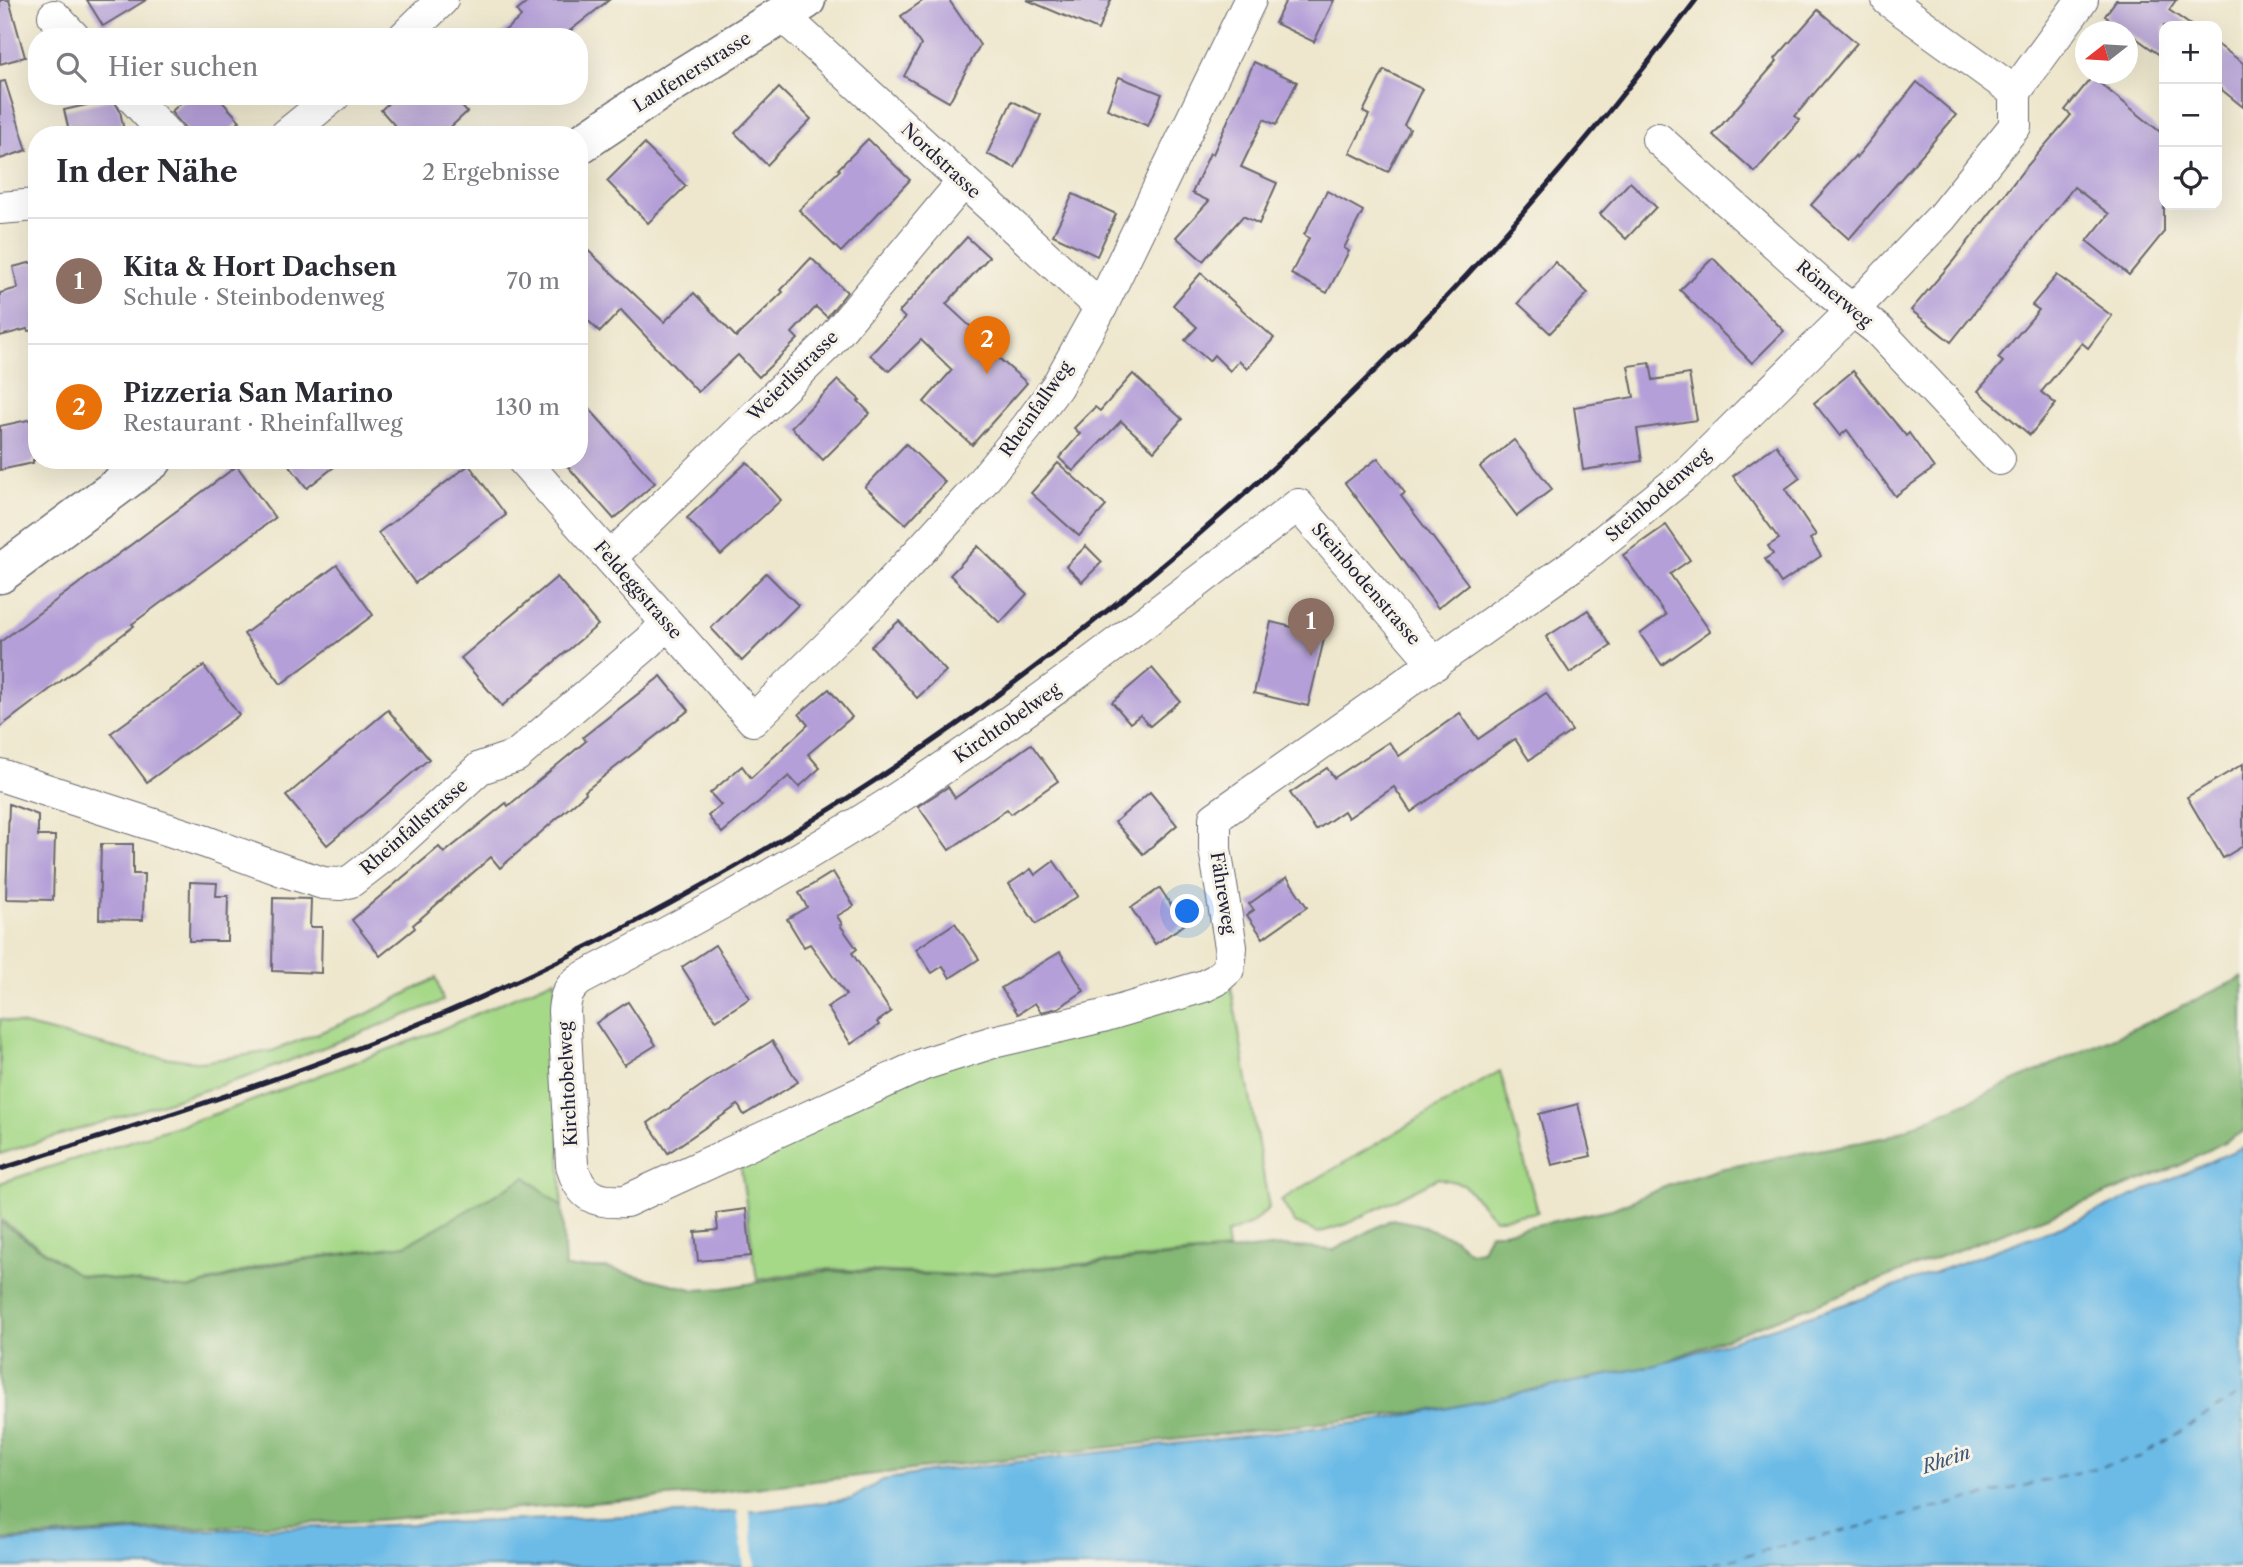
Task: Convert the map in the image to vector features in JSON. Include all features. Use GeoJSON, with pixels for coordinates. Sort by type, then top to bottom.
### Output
{"type":"FeatureCollection","features":[{"type":"Feature","properties":{"kind":"street"},"geometry":{"type":"LineString","coordinates":[[413,28],[442,0]]}},
{"type":"Feature","properties":{"kind":"street","name":"Rheinfallweg"},"geometry":{"type":"LineString","coordinates":[[753,720],[874,601],[972,493],[1057,386],[1101,307],[1250,0]]}},
{"type":"Feature","properties":{"kind":"street"},"geometry":{"type":"LineString","coordinates":[[1888,0],[2015,92],[2082,0]]}},
{"type":"Feature","properties":{"kind":"street","name":"Nordstrasse"},"geometry":{"type":"LineString","coordinates":[[794,7],[963,182],[1101,307]]}},
{"type":"Feature","properties":{"kind":"street","name":"Laufenerstrasse"},"geometry":{"type":"LineString","coordinates":[[588,139],[794,7]]}},
{"type":"Feature","properties":{"kind":"street","name":"Steinbodenweg"},"geometry":{"type":"LineString","coordinates":[[1215,818],[1580,560],[1655,500],[1709,452],[1853,310],[1941,218],[2015,126],[2015,92]]}},
{"type":"Feature","properties":{"kind":"street"},"geometry":{"type":"LineString","coordinates":[[139,105],[159,126]]}},
{"type":"Feature","properties":{"kind":"street"},"geometry":{"type":"LineString","coordinates":[[297,126],[323,105]]}},
{"type":"Feature","properties":{"kind":"street","name":"Römerweg"},"geometry":{"type":"LineString","coordinates":[[1658,139],[1832,294],[1878,330],[1999,459]]}},
{"type":"Feature","properties":{"kind":"street","name":"Weierlistrasse"},"geometry":{"type":"LineString","coordinates":[[610,558],[828,344],[963,182]]}},
{"type":"Feature","properties":{"kind":"street"},"geometry":{"type":"LineString","coordinates":[[0,208],[28,206]]}},
{"type":"Feature","properties":{"kind":"street"},"geometry":{"type":"LineString","coordinates":[[0,574],[141,469]]}},
{"type":"Feature","properties":{"kind":"street","name":"Feldeggstrasse"},"geometry":{"type":"LineString","coordinates":[[531,469],[753,720]]}},
{"type":"Feature","properties":{"kind":"street","name":"Steinbodenstrasse"},"geometry":{"type":"LineString","coordinates":[[1298,505],[1434,664]]}},
{"type":"Feature","properties":{"kind":"street","name":"Kirchtobelweg"},"geometry":{"type":"LineString","coordinates":[[1228,969],[1204,986],[1103,1016],[992,1042],[924,1064],[626,1201],[608,1202],[594,1199],[575,1177],[572,1165],[564,1011],[572,985],[767,878],[888,804],[1056,689],[1298,505]]}},
{"type":"Feature","properties":{"kind":"street","name":"Rheinfallstrasse"},"geometry":{"type":"LineString","coordinates":[[0,775],[323,883],[340,884],[351,881],[386,855],[480,768],[516,757],[639,651],[666,624]]}},
{"type":"Feature","properties":{"kind":"street","name":"Fähreweg"},"geometry":{"type":"LineString","coordinates":[[1215,818],[1215,849],[1231,947],[1228,969]]}},
{"type":"Feature","properties":{"kind":"green space"},"geometry":{"type":"Polygon","coordinates":[[[2243,977],[2243,1132],[2179,1166],[1656,1365],[1449,1408],[693,1495],[363,1521],[136,1530],[0,1540],[0,1222],[79,1275],[189,1289],[269,1265],[406,1245],[526,1177],[562,1207],[565,1268],[606,1268],[696,1290],[826,1271],[964,1276],[1282,1246],[1334,1250],[1392,1219],[1417,1224],[1454,1238],[1470,1252],[1482,1250],[1490,1232],[1503,1232],[1612,1209],[1667,1186],[1719,1169],[1887,1137],[2153,1020],[2243,977]]]}},
{"type":"Feature","properties":{"kind":"green space"},"geometry":{"type":"Polygon","coordinates":[[[436,978],[443,1001],[250,1076],[0,1154],[0,1019],[140,1054],[201,1062],[272,1051],[365,1015],[436,978]]]}},
{"type":"Feature","properties":{"kind":"green space"},"geometry":{"type":"Polygon","coordinates":[[[555,979],[562,1208],[527,1178],[404,1246],[269,1263],[187,1289],[77,1274],[0,1219],[0,1183],[230,1109],[435,1032],[555,979]]]}},
{"type":"Feature","properties":{"kind":"green space"},"geometry":{"type":"Polygon","coordinates":[[[1231,986],[1269,1208],[1251,1224],[1226,1234],[1228,1250],[964,1275],[823,1269],[757,1280],[739,1155],[925,1070],[1231,986]]]}},
{"type":"Feature","properties":{"kind":"green space"},"geometry":{"type":"Polygon","coordinates":[[[1500,1071],[1538,1212],[1495,1219],[1463,1184],[1438,1178],[1347,1224],[1318,1233],[1295,1223],[1281,1200],[1500,1071]]]}},
{"type":"Feature","properties":{"kind":"water","name":"Rhein"},"geometry":{"type":"Polygon","coordinates":[[[2243,1147],[2243,1567],[0,1567],[0,1542],[136,1532],[759,1511],[851,1499],[883,1480],[930,1472],[1367,1422],[1449,1408],[1656,1365],[1861,1299],[2078,1220],[2243,1147]]]}},
{"type":"Feature","properties":{"kind":"pier"},"geometry":{"type":"Polygon","coordinates":[[[749,1507],[755,1567],[744,1567],[737,1508],[749,1507]]]}},
{"type":"Feature","properties":{"kind":"building"},"geometry":{"type":"Polygon","coordinates":[[[0,0],[9,0],[25,57],[0,64],[0,0]]]}},
{"type":"Feature","properties":{"kind":"building"},"geometry":{"type":"Polygon","coordinates":[[[87,0],[146,0],[103,26],[87,0]]]}},
{"type":"Feature","properties":{"kind":"building"},"geometry":{"type":"Polygon","coordinates":[[[530,0],[609,0],[573,28],[508,28],[521,17],[517,11],[530,0]]]}},
{"type":"Feature","properties":{"kind":"building"},"geometry":{"type":"Polygon","coordinates":[[[924,0],[949,0],[980,45],[949,102],[904,76],[921,45],[901,16],[924,0]]]}},
{"type":"Feature","properties":{"kind":"building"},"geometry":{"type":"Polygon","coordinates":[[[1027,0],[1111,0],[1098,30],[1027,0]]]}},
{"type":"Feature","properties":{"kind":"building"},"geometry":{"type":"Polygon","coordinates":[[[1286,0],[1334,0],[1314,42],[1275,23],[1286,0]]]}},
{"type":"Feature","properties":{"kind":"building"},"geometry":{"type":"Polygon","coordinates":[[[2116,0],[2176,0],[2169,10],[2185,21],[2159,21],[2159,54],[2138,39],[2138,21],[2112,21],[2105,16],[2116,0]]]}},
{"type":"Feature","properties":{"kind":"building"},"geometry":{"type":"Polygon","coordinates":[[[1818,10],[1857,43],[1795,116],[1800,120],[1755,172],[1713,135],[1818,10]]]}},
{"type":"Feature","properties":{"kind":"building"},"geometry":{"type":"Polygon","coordinates":[[[2222,48],[2243,63],[2243,107],[2222,90],[2222,48]]]}},
{"type":"Feature","properties":{"kind":"building"},"geometry":{"type":"Polygon","coordinates":[[[1254,62],[1297,82],[1276,125],[1264,119],[1241,167],[1277,183],[1259,224],[1243,216],[1203,261],[1176,237],[1209,201],[1192,193],[1210,153],[1213,154],[1254,62]]]}},
{"type":"Feature","properties":{"kind":"building"},"geometry":{"type":"Polygon","coordinates":[[[1384,70],[1422,89],[1404,125],[1410,129],[1388,172],[1350,153],[1369,115],[1363,112],[1384,70]]]}},
{"type":"Feature","properties":{"kind":"building"},"geometry":{"type":"Polygon","coordinates":[[[1119,77],[1162,94],[1148,126],[1107,109],[1119,77]]]}},
{"type":"Feature","properties":{"kind":"building"},"geometry":{"type":"Polygon","coordinates":[[[5,81],[27,150],[0,159],[0,82],[5,81]]]}},
{"type":"Feature","properties":{"kind":"building"},"geometry":{"type":"Polygon","coordinates":[[[1917,82],[1956,115],[1849,239],[1811,205],[1855,156],[1856,158],[1917,82]]]}},
{"type":"Feature","properties":{"kind":"building"},"geometry":{"type":"Polygon","coordinates":[[[2086,84],[2101,84],[2159,131],[2159,210],[2164,210],[2164,232],[2129,275],[2087,241],[2109,214],[2074,187],[1951,342],[1911,310],[2071,115],[2065,110],[2086,84]]]}},
{"type":"Feature","properties":{"kind":"building"},"geometry":{"type":"Polygon","coordinates":[[[779,88],[811,119],[767,165],[735,133],[779,88]]]}},
{"type":"Feature","properties":{"kind":"building"},"geometry":{"type":"Polygon","coordinates":[[[1012,101],[1041,115],[1015,168],[987,154],[1012,101]]]}},
{"type":"Feature","properties":{"kind":"building"},"geometry":{"type":"Polygon","coordinates":[[[86,105],[116,105],[123,126],[68,126],[64,110],[86,105]]]}},
{"type":"Feature","properties":{"kind":"building"},"geometry":{"type":"Polygon","coordinates":[[[178,105],[225,105],[240,121],[234,126],[183,126],[171,112],[178,105]]]}},
{"type":"Feature","properties":{"kind":"building"},"geometry":{"type":"Polygon","coordinates":[[[386,105],[460,105],[467,112],[452,126],[395,126],[381,110],[386,105]]]}},
{"type":"Feature","properties":{"kind":"building"},"geometry":{"type":"Polygon","coordinates":[[[868,139],[910,180],[841,252],[799,210],[868,139]]]}},
{"type":"Feature","properties":{"kind":"building"},"geometry":{"type":"Polygon","coordinates":[[[644,144],[686,186],[648,223],[607,181],[644,144]]]}},
{"type":"Feature","properties":{"kind":"building"},"geometry":{"type":"Polygon","coordinates":[[[1630,182],[1656,207],[1626,239],[1600,214],[1630,182]]]}},
{"type":"Feature","properties":{"kind":"building"},"geometry":{"type":"Polygon","coordinates":[[[1327,191],[1363,211],[1344,248],[1349,251],[1327,293],[1291,274],[1309,238],[1304,235],[1327,191]]]}},
{"type":"Feature","properties":{"kind":"building"},"geometry":{"type":"Polygon","coordinates":[[[1073,194],[1116,214],[1097,256],[1053,235],[1073,194]]]}},
{"type":"Feature","properties":{"kind":"building"},"geometry":{"type":"Polygon","coordinates":[[[967,237],[989,257],[946,304],[971,327],[968,331],[1027,383],[972,445],[924,402],[952,370],[921,340],[889,371],[870,355],[905,318],[899,312],[967,237]]]}},
{"type":"Feature","properties":{"kind":"building"},"geometry":{"type":"Polygon","coordinates":[[[588,250],[664,322],[694,293],[736,337],[783,292],[781,290],[811,258],[847,292],[827,317],[816,307],[792,333],[798,339],[759,377],[738,355],[698,392],[621,310],[600,332],[588,321],[588,250]]]}},
{"type":"Feature","properties":{"kind":"building"},"geometry":{"type":"Polygon","coordinates":[[[1713,258],[1784,331],[1752,363],[1680,290],[1713,258]]]}},
{"type":"Feature","properties":{"kind":"building"},"geometry":{"type":"Polygon","coordinates":[[[1555,262],[1588,293],[1550,333],[1518,303],[1555,262]]]}},
{"type":"Feature","properties":{"kind":"building"},"geometry":{"type":"Polygon","coordinates":[[[28,263],[28,331],[27,329],[0,336],[0,293],[18,288],[13,267],[28,263]]]}},
{"type":"Feature","properties":{"kind":"building"},"geometry":{"type":"Polygon","coordinates":[[[1201,273],[1274,338],[1247,369],[1239,361],[1230,371],[1214,355],[1209,361],[1185,340],[1197,327],[1173,305],[1201,273]]]}},
{"type":"Feature","properties":{"kind":"building"},"geometry":{"type":"Polygon","coordinates":[[[2057,275],[2112,316],[2088,348],[2082,343],[2041,392],[2056,404],[2030,435],[1978,391],[2003,362],[1998,358],[2039,310],[2032,305],[2057,275]]]}},
{"type":"Feature","properties":{"kind":"building"},"geometry":{"type":"Polygon","coordinates":[[[1650,363],[1653,380],[1689,374],[1697,420],[1637,429],[1642,461],[1583,470],[1574,407],[1634,397],[1628,366],[1650,363]]]}},
{"type":"Feature","properties":{"kind":"building"},"geometry":{"type":"Polygon","coordinates":[[[1853,371],[1906,436],[1909,433],[1934,468],[1895,496],[1847,430],[1840,436],[1814,403],[1853,371]]]}},
{"type":"Feature","properties":{"kind":"building"},"geometry":{"type":"Polygon","coordinates":[[[1133,374],[1182,419],[1154,451],[1121,421],[1073,471],[1059,458],[1080,434],[1074,428],[1095,407],[1100,411],[1133,374]]]}},
{"type":"Feature","properties":{"kind":"building"},"geometry":{"type":"Polygon","coordinates":[[[838,380],[870,413],[823,460],[791,427],[838,380]]]}},
{"type":"Feature","properties":{"kind":"building"},"geometry":{"type":"Polygon","coordinates":[[[588,407],[655,483],[614,519],[570,469],[588,469],[588,407]]]}},
{"type":"Feature","properties":{"kind":"building"},"geometry":{"type":"Polygon","coordinates":[[[28,420],[28,464],[0,470],[0,426],[28,420]]]}},
{"type":"Feature","properties":{"kind":"building"},"geometry":{"type":"Polygon","coordinates":[[[1514,440],[1552,489],[1517,516],[1480,467],[1514,440]]]}},
{"type":"Feature","properties":{"kind":"building"},"geometry":{"type":"Polygon","coordinates":[[[906,444],[945,482],[906,524],[865,487],[906,444]]]}},
{"type":"Feature","properties":{"kind":"building"},"geometry":{"type":"Polygon","coordinates":[[[1776,445],[1800,478],[1785,489],[1816,535],[1810,539],[1821,556],[1781,583],[1765,559],[1773,554],[1768,546],[1779,539],[1733,476],[1776,445]]]}},
{"type":"Feature","properties":{"kind":"building"},"geometry":{"type":"Polygon","coordinates":[[[1378,458],[1405,493],[1401,496],[1468,584],[1438,608],[1345,483],[1378,458]]]}},
{"type":"Feature","properties":{"kind":"building"},"geometry":{"type":"Polygon","coordinates":[[[747,462],[781,500],[721,555],[687,518],[747,462]]]}},
{"type":"Feature","properties":{"kind":"building"},"geometry":{"type":"Polygon","coordinates":[[[1058,463],[1106,506],[1079,536],[1031,493],[1058,463]]]}},
{"type":"Feature","properties":{"kind":"building"},"geometry":{"type":"Polygon","coordinates":[[[233,469],[239,469],[275,518],[132,624],[134,626],[0,727],[0,642],[233,469]]]}},
{"type":"Feature","properties":{"kind":"building"},"geometry":{"type":"Polygon","coordinates":[[[292,469],[331,469],[307,488],[292,469]]]}},
{"type":"Feature","properties":{"kind":"building"},"geometry":{"type":"Polygon","coordinates":[[[464,469],[472,469],[506,515],[415,583],[378,533],[464,469]]]}},
{"type":"Feature","properties":{"kind":"building"},"geometry":{"type":"Polygon","coordinates":[[[1666,525],[1690,560],[1670,574],[1710,631],[1662,665],[1640,634],[1666,615],[1623,555],[1666,525]]]}},
{"type":"Feature","properties":{"kind":"building"},"geometry":{"type":"Polygon","coordinates":[[[978,546],[1027,594],[1000,623],[950,575],[978,546]]]}},
{"type":"Feature","properties":{"kind":"building"},"geometry":{"type":"Polygon","coordinates":[[[1086,546],[1102,562],[1082,582],[1066,566],[1086,546]]]}},
{"type":"Feature","properties":{"kind":"building"},"geometry":{"type":"Polygon","coordinates":[[[337,565],[373,615],[281,684],[244,634],[337,565]]]}},
{"type":"Feature","properties":{"kind":"building"},"geometry":{"type":"Polygon","coordinates":[[[766,573],[798,605],[742,661],[711,628],[766,573]]]}},
{"type":"Feature","properties":{"kind":"building"},"geometry":{"type":"Polygon","coordinates":[[[557,577],[598,625],[502,706],[461,658],[557,577]]]}},
{"type":"Feature","properties":{"kind":"building"},"geometry":{"type":"Polygon","coordinates":[[[1588,610],[1611,646],[1570,673],[1546,637],[1588,610]]]}},
{"type":"Feature","properties":{"kind":"building"},"geometry":{"type":"Polygon","coordinates":[[[899,621],[946,671],[917,698],[871,646],[899,621]]]}},
{"type":"Feature","properties":{"kind":"building"},"geometry":{"type":"Polygon","coordinates":[[[1271,622],[1325,635],[1308,706],[1254,693],[1271,622]]]}},
{"type":"Feature","properties":{"kind":"building"},"geometry":{"type":"Polygon","coordinates":[[[204,666],[239,715],[147,782],[111,733],[204,666]]]}},
{"type":"Feature","properties":{"kind":"building"},"geometry":{"type":"Polygon","coordinates":[[[1152,668],[1180,701],[1150,726],[1140,715],[1130,723],[1112,702],[1152,668]]]}},
{"type":"Feature","properties":{"kind":"building"},"geometry":{"type":"Polygon","coordinates":[[[661,676],[689,710],[585,791],[586,793],[500,868],[491,857],[413,925],[415,928],[380,956],[352,920],[439,847],[444,853],[506,803],[508,806],[586,741],[583,737],[661,676]]]}},
{"type":"Feature","properties":{"kind":"building"},"geometry":{"type":"Polygon","coordinates":[[[829,689],[852,717],[808,754],[820,768],[799,787],[789,776],[722,833],[708,816],[721,805],[710,793],[742,766],[751,778],[808,725],[799,714],[829,689]]]}},
{"type":"Feature","properties":{"kind":"building"},"geometry":{"type":"Polygon","coordinates":[[[1546,693],[1572,731],[1529,760],[1515,739],[1411,812],[1394,787],[1348,818],[1344,811],[1316,830],[1290,793],[1327,768],[1334,778],[1389,742],[1399,756],[1460,713],[1478,739],[1546,693]]]}},
{"type":"Feature","properties":{"kind":"building"},"geometry":{"type":"Polygon","coordinates":[[[388,710],[429,759],[327,845],[286,796],[388,710]]]}},
{"type":"Feature","properties":{"kind":"building"},"geometry":{"type":"Polygon","coordinates":[[[1031,744],[1058,781],[1011,814],[1007,809],[949,850],[918,806],[948,787],[955,798],[1031,744]]]}},
{"type":"Feature","properties":{"kind":"building"},"geometry":{"type":"Polygon","coordinates":[[[2243,764],[2243,846],[2223,858],[2187,797],[2243,764]]]}},
{"type":"Feature","properties":{"kind":"building"},"geometry":{"type":"Polygon","coordinates":[[[1150,792],[1177,825],[1143,854],[1115,822],[1150,792]]]}},
{"type":"Feature","properties":{"kind":"building"},"geometry":{"type":"Polygon","coordinates":[[[9,804],[38,815],[38,836],[55,836],[53,900],[6,899],[9,804]]]}},
{"type":"Feature","properties":{"kind":"building"},"geometry":{"type":"Polygon","coordinates":[[[101,844],[133,844],[133,874],[144,874],[143,920],[99,919],[101,844]]]}},
{"type":"Feature","properties":{"kind":"building"},"geometry":{"type":"Polygon","coordinates":[[[1054,861],[1078,896],[1036,924],[1009,884],[1031,869],[1035,875],[1054,861]]]}},
{"type":"Feature","properties":{"kind":"building"},"geometry":{"type":"Polygon","coordinates":[[[833,872],[854,906],[837,916],[842,924],[840,925],[857,949],[852,953],[891,1012],[877,1022],[879,1025],[851,1044],[827,1007],[846,995],[810,944],[804,947],[787,919],[807,907],[799,893],[833,872]]]}},
{"type":"Feature","properties":{"kind":"building"},"geometry":{"type":"Polygon","coordinates":[[[1287,877],[1307,907],[1263,938],[1247,915],[1254,910],[1249,904],[1287,877]]]}},
{"type":"Feature","properties":{"kind":"building"},"geometry":{"type":"Polygon","coordinates":[[[190,882],[217,883],[216,896],[228,896],[227,941],[189,941],[190,882]]]}},
{"type":"Feature","properties":{"kind":"building"},"geometry":{"type":"Polygon","coordinates":[[[1160,888],[1184,925],[1155,944],[1131,908],[1160,888]]]}},
{"type":"Feature","properties":{"kind":"building"},"geometry":{"type":"Polygon","coordinates":[[[273,898],[311,899],[310,927],[322,927],[321,973],[272,971],[273,898]]]}},
{"type":"Feature","properties":{"kind":"building"},"geometry":{"type":"Polygon","coordinates":[[[955,923],[979,959],[950,978],[943,966],[932,973],[916,949],[955,923]]]}},
{"type":"Feature","properties":{"kind":"building"},"geometry":{"type":"Polygon","coordinates":[[[715,945],[750,998],[716,1020],[682,967],[715,945]]]}},
{"type":"Feature","properties":{"kind":"building"},"geometry":{"type":"Polygon","coordinates":[[[1060,952],[1084,991],[1058,1008],[1041,1012],[1035,1003],[1018,1014],[1001,988],[1060,952]]]}},
{"type":"Feature","properties":{"kind":"building"},"geometry":{"type":"Polygon","coordinates":[[[628,1002],[656,1045],[624,1065],[596,1023],[628,1002]]]}},
{"type":"Feature","properties":{"kind":"building"},"geometry":{"type":"Polygon","coordinates":[[[772,1041],[798,1082],[744,1115],[738,1105],[668,1153],[648,1123],[718,1074],[772,1041]]]}},
{"type":"Feature","properties":{"kind":"building"},"geometry":{"type":"Polygon","coordinates":[[[1578,1104],[1591,1156],[1552,1165],[1539,1114],[1578,1104]]]}},
{"type":"Feature","properties":{"kind":"building"},"geometry":{"type":"Polygon","coordinates":[[[746,1209],[751,1256],[698,1261],[695,1232],[718,1230],[716,1213],[746,1209]]]}},
{"type":"Feature","properties":{"kind":"ferry route"},"geometry":{"type":"LineString","coordinates":[[1698,1567],[2140,1457],[2243,1392]]}},
{"type":"Feature","properties":{"kind":"railway"},"geometry":{"type":"LineString","coordinates":[[0,1169],[300,1070],[477,999],[655,912],[826,812],[991,700],[1149,577],[1299,444],[1440,303],[1573,155],[1696,0]]}},
{"type":"Feature","properties":{"kind":"place","name":"Pizzeria San Marino"},"geometry":{"type":"Point","coordinates":[987,374]}},
{"type":"Feature","properties":{"kind":"place","name":"Kita & Hort Dachsen"},"geometry":{"type":"Point","coordinates":[1311,656]}}]}
